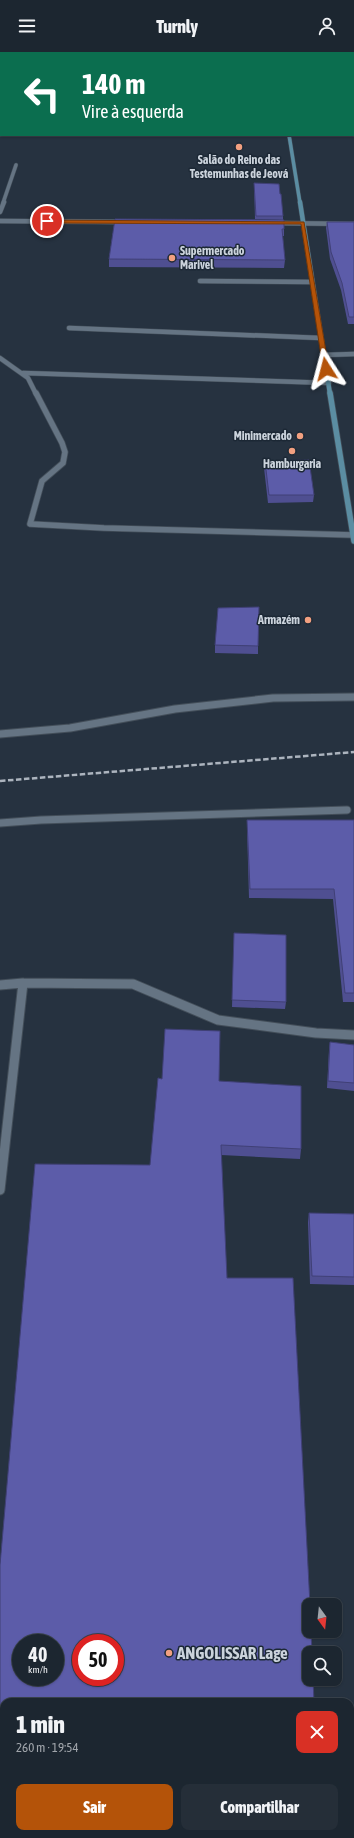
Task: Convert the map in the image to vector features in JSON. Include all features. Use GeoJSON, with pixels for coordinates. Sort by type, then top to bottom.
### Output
{"type":"FeatureCollection","features":[{"type":"Feature","properties":{"kind":"main road"},"geometry":{"type":"LineString","coordinates":[[288,136],[321,338],[352,509],[354,541]]}},
{"type":"Feature","properties":{"kind":"street"},"geometry":{"type":"LineString","coordinates":[[0,212],[16,165]]}},
{"type":"Feature","properties":{"kind":"street"},"geometry":{"type":"LineString","coordinates":[[0,221],[132,222]]}},
{"type":"Feature","properties":{"kind":"street"},"geometry":{"type":"LineString","coordinates":[[264,223],[354,224]]}},
{"type":"Feature","properties":{"kind":"street"},"geometry":{"type":"LineString","coordinates":[[200,281],[312,282]]}},
{"type":"Feature","properties":{"kind":"street"},"geometry":{"type":"LineString","coordinates":[[69,328],[321,338]]}},
{"type":"Feature","properties":{"kind":"street"},"geometry":{"type":"LineString","coordinates":[[324,354],[354,354]]}},
{"type":"Feature","properties":{"kind":"street"},"geometry":{"type":"LineString","coordinates":[[0,358],[28,378],[62,443],[65,452],[63,463],[42,480],[30,524],[104,528],[353,534]]}},
{"type":"Feature","properties":{"kind":"street"},"geometry":{"type":"LineString","coordinates":[[22,373],[329,383]]}},
{"type":"Feature","properties":{"kind":"street"},"geometry":{"type":"LineString","coordinates":[[0,734],[70,728],[175,709],[273,698],[354,697]]}},
{"type":"Feature","properties":{"kind":"street"},"geometry":{"type":"LineString","coordinates":[[0,823],[49,819],[347,810]]}},
{"type":"Feature","properties":{"kind":"street"},"geometry":{"type":"LineString","coordinates":[[0,1190],[23,983]]}},
{"type":"Feature","properties":{"kind":"street"},"geometry":{"type":"LineString","coordinates":[[0,985],[23,983],[133,984],[218,1020],[316,1033],[354,1035]]}},
{"type":"Feature","properties":{"kind":"building"},"geometry":{"type":"Polygon","coordinates":[[[254,183],[279,184],[283,216],[256,216],[254,183]]]}},
{"type":"Feature","properties":{"kind":"building"},"geometry":{"type":"Polygon","coordinates":[[[115,219],[284,220],[284,229],[282,229],[285,260],[109,259],[115,219]]]}},
{"type":"Feature","properties":{"kind":"building"},"geometry":{"type":"Polygon","coordinates":[[[327,222],[354,222],[354,317],[349,317],[342,283],[331,252],[327,222]]]}},
{"type":"Feature","properties":{"kind":"building"},"geometry":{"type":"Polygon","coordinates":[[[309,460],[314,495],[269,495],[265,461],[309,460]]]}},
{"type":"Feature","properties":{"kind":"building"},"geometry":{"type":"Polygon","coordinates":[[[259,607],[258,646],[215,645],[218,608],[259,607]]]}},
{"type":"Feature","properties":{"kind":"building"},"geometry":{"type":"Polygon","coordinates":[[[247,820],[354,820],[354,993],[345,993],[334,889],[250,889],[247,820]]]}},
{"type":"Feature","properties":{"kind":"building"},"geometry":{"type":"Polygon","coordinates":[[[234,933],[286,935],[286,1002],[232,1000],[234,933]]]}},
{"type":"Feature","properties":{"kind":"building"},"geometry":{"type":"Polygon","coordinates":[[[165,1029],[220,1031],[219,1081],[301,1086],[301,1149],[221,1145],[227,1278],[293,1278],[310,1598],[302,1598],[302,1638],[311,1638],[312,1646],[302,1646],[302,1686],[313,1686],[314,1698],[0,1698],[0,1565],[35,1164],[150,1165],[158,1078],[162,1079],[165,1029]]]}},
{"type":"Feature","properties":{"kind":"building"},"geometry":{"type":"Polygon","coordinates":[[[330,1042],[354,1045],[354,1083],[328,1081],[330,1042]]]}},
{"type":"Feature","properties":{"kind":"building"},"geometry":{"type":"Polygon","coordinates":[[[309,1213],[354,1214],[354,1277],[312,1276],[309,1213]]]}},
{"type":"Feature","properties":{"kind":"railway"},"geometry":{"type":"LineString","coordinates":[[0,781],[354,752]]}},
{"type":"Feature","properties":{"kind":"place","name":"Salão do Reino das Testemunhas de Jeová"},"geometry":{"type":"Point","coordinates":[239,147]}},
{"type":"Feature","properties":{"kind":"place","name":"Supermercado Marivel"},"geometry":{"type":"Point","coordinates":[172,258]}},
{"type":"Feature","properties":{"kind":"place","name":"Minimercado"},"geometry":{"type":"Point","coordinates":[300,436]}},
{"type":"Feature","properties":{"kind":"place","name":"Hamburgaria"},"geometry":{"type":"Point","coordinates":[292,451]}},
{"type":"Feature","properties":{"kind":"place","name":"Armazém"},"geometry":{"type":"Point","coordinates":[308,620]}},
{"type":"Feature","properties":{"kind":"place","name":"ANGOLISSAR Lage"},"geometry":{"type":"Point","coordinates":[169,1653]}},
{"type":"Feature","properties":{"kind":"route"},"geometry":{"type":"LineString","coordinates":[[47,221],[303,223],[326,369]]}}]}
